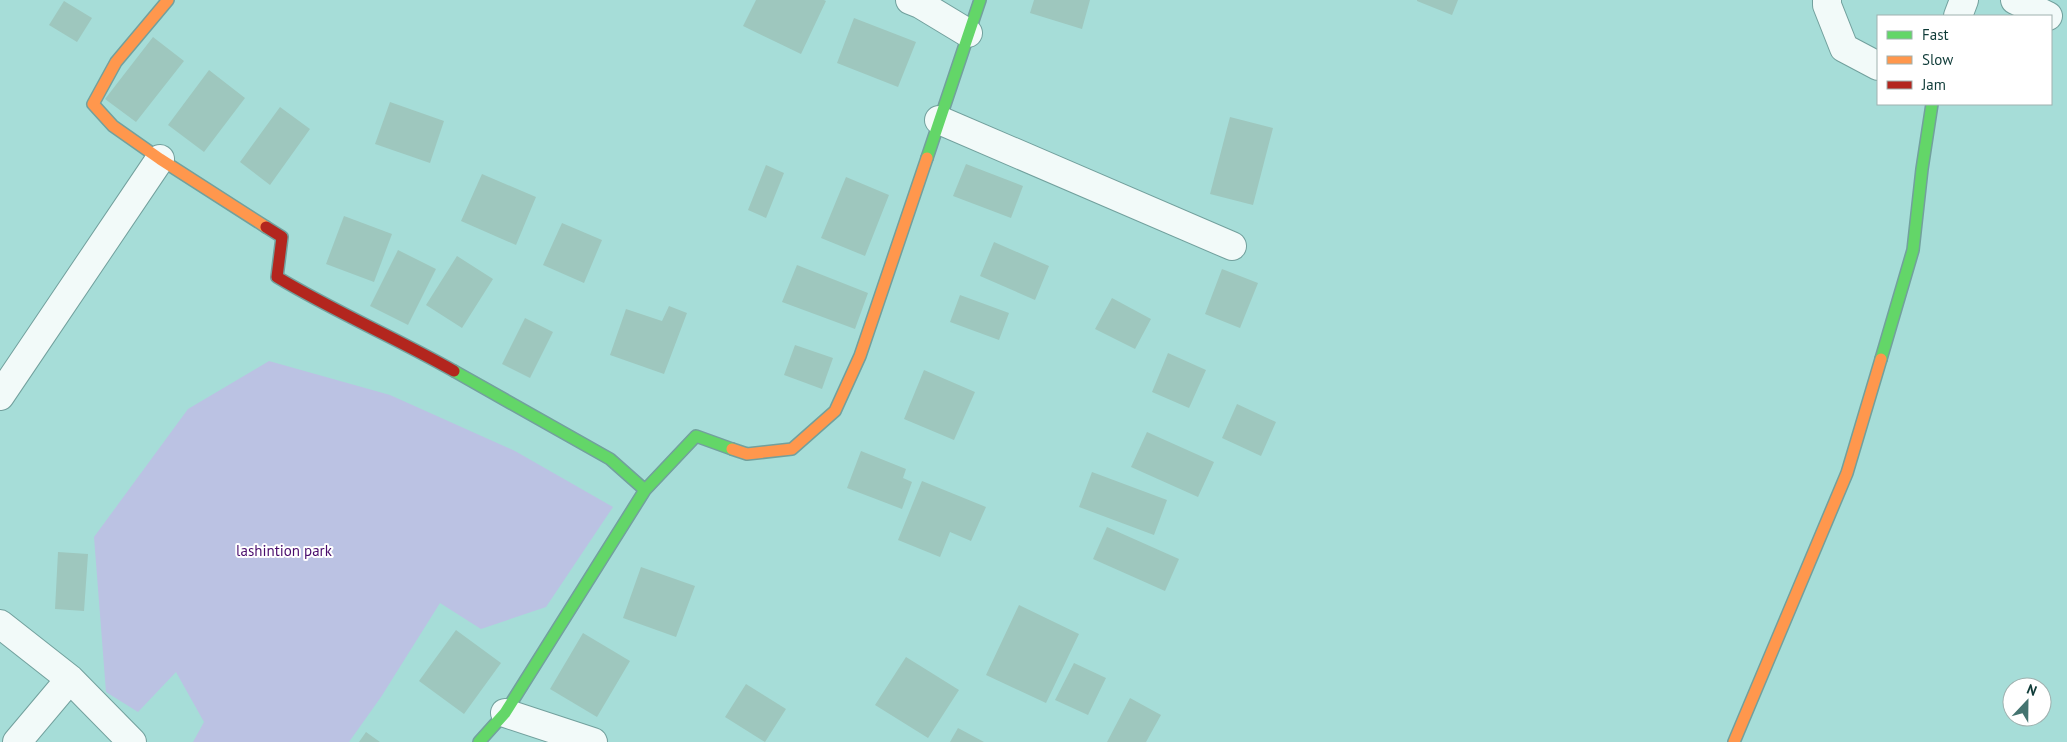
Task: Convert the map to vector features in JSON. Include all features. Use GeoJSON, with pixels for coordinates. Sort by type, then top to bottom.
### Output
{"type":"FeatureCollection","features":[{"type":"Feature","properties":{"kind":"street"},"geometry":{"type":"LineString","coordinates":[[168,0],[145,25],[100,86],[93,104],[113,126],[160,159],[282,237],[277,276],[322,304],[408,345],[610,459],[645,490]]}},
{"type":"Feature","properties":{"kind":"street"},"geometry":{"type":"LineString","coordinates":[[910,0],[968,33]]}},
{"type":"Feature","properties":{"kind":"street"},"geometry":{"type":"LineString","coordinates":[[479,742],[505,713],[645,490],[696,436],[746,454],[792,449],[836,411],[860,356],[980,0]]}},
{"type":"Feature","properties":{"kind":"street"},"geometry":{"type":"LineString","coordinates":[[1827,0],[1827,5],[1844,48],[1877,65]]}},
{"type":"Feature","properties":{"kind":"street"},"geometry":{"type":"LineString","coordinates":[[1958,15],[1964,0]]}},
{"type":"Feature","properties":{"kind":"street"},"geometry":{"type":"LineString","coordinates":[[2015,0],[2045,15]]}},
{"type":"Feature","properties":{"kind":"street"},"geometry":{"type":"LineString","coordinates":[[2052,18],[2067,26]]}},
{"type":"Feature","properties":{"kind":"street"},"geometry":{"type":"LineString","coordinates":[[1734,742],[1847,474],[1913,250],[1922,169],[1932,105]]}},
{"type":"Feature","properties":{"kind":"street"},"geometry":{"type":"LineString","coordinates":[[939,120],[1232,246]]}},
{"type":"Feature","properties":{"kind":"street"},"geometry":{"type":"LineString","coordinates":[[0,396],[160,159]]}},
{"type":"Feature","properties":{"kind":"street"},"geometry":{"type":"LineString","coordinates":[[0,624],[70,679],[132,742]]}},
{"type":"Feature","properties":{"kind":"street"},"geometry":{"type":"LineString","coordinates":[[17,742],[70,679]]}},
{"type":"Feature","properties":{"kind":"street"},"geometry":{"type":"LineString","coordinates":[[505,713],[593,742]]}},
{"type":"Feature","properties":{"kind":"green space","name":"lashintion park"},"geometry":{"type":"Polygon","coordinates":[[[269,361],[390,395],[515,451],[613,507],[546,607],[481,629],[440,603],[381,697],[349,742],[193,742],[204,722],[176,672],[138,712],[106,692],[94,537],[188,409],[269,361]]]}},
{"type":"Feature","properties":{"kind":"building"},"geometry":{"type":"Polygon","coordinates":[[[756,0],[826,1],[801,54],[743,26],[756,0]]]}},
{"type":"Feature","properties":{"kind":"building"},"geometry":{"type":"Polygon","coordinates":[[[1034,0],[1090,0],[1082,29],[1030,13],[1034,0]]]}},
{"type":"Feature","properties":{"kind":"building"},"geometry":{"type":"Polygon","coordinates":[[[1417,0],[1458,0],[1452,15],[1417,0]]]}},
{"type":"Feature","properties":{"kind":"building"},"geometry":{"type":"Polygon","coordinates":[[[64,1],[92,18],[77,42],[49,25],[64,1]]]}},
{"type":"Feature","properties":{"kind":"building"},"geometry":{"type":"Polygon","coordinates":[[[854,18],[916,42],[898,87],[837,63],[854,18]]]}},
{"type":"Feature","properties":{"kind":"building"},"geometry":{"type":"Polygon","coordinates":[[[153,37],[184,61],[136,122],[105,99],[153,37]]]}},
{"type":"Feature","properties":{"kind":"building"},"geometry":{"type":"Polygon","coordinates":[[[209,70],[245,98],[204,152],[168,125],[209,70]]]}},
{"type":"Feature","properties":{"kind":"building"},"geometry":{"type":"Polygon","coordinates":[[[390,102],[444,121],[430,163],[375,144],[390,102]]]}},
{"type":"Feature","properties":{"kind":"building"},"geometry":{"type":"Polygon","coordinates":[[[280,107],[310,129],[270,185],[240,162],[280,107]]]}},
{"type":"Feature","properties":{"kind":"building"},"geometry":{"type":"Polygon","coordinates":[[[1230,117],[1273,128],[1253,205],[1210,194],[1230,117]]]}},
{"type":"Feature","properties":{"kind":"building"},"geometry":{"type":"Polygon","coordinates":[[[966,164],[1023,186],[1011,218],[953,196],[966,164]]]}},
{"type":"Feature","properties":{"kind":"building"},"geometry":{"type":"Polygon","coordinates":[[[766,165],[784,173],[766,218],[748,210],[766,165]]]}},
{"type":"Feature","properties":{"kind":"building"},"geometry":{"type":"Polygon","coordinates":[[[482,174],[536,197],[516,245],[461,221],[482,174]]]}},
{"type":"Feature","properties":{"kind":"building"},"geometry":{"type":"Polygon","coordinates":[[[846,177],[889,195],[865,256],[821,238],[846,177]]]}},
{"type":"Feature","properties":{"kind":"building"},"geometry":{"type":"Polygon","coordinates":[[[344,216],[392,234],[374,282],[326,264],[344,216]]]}},
{"type":"Feature","properties":{"kind":"building"},"geometry":{"type":"Polygon","coordinates":[[[562,223],[602,240],[584,283],[543,265],[562,223]]]}},
{"type":"Feature","properties":{"kind":"building"},"geometry":{"type":"Polygon","coordinates":[[[994,242],[1049,266],[1035,300],[980,276],[994,242]]]}},
{"type":"Feature","properties":{"kind":"building"},"geometry":{"type":"Polygon","coordinates":[[[398,250],[436,269],[408,325],[370,306],[398,250]]]}},
{"type":"Feature","properties":{"kind":"building"},"geometry":{"type":"Polygon","coordinates":[[[457,256],[493,279],[462,328],[426,305],[457,256]]]}},
{"type":"Feature","properties":{"kind":"building"},"geometry":{"type":"Polygon","coordinates":[[[797,265],[868,293],[855,329],[782,302],[797,265]]]}},
{"type":"Feature","properties":{"kind":"building"},"geometry":{"type":"Polygon","coordinates":[[[1222,269],[1258,283],[1240,328],[1205,314],[1222,269]]]}},
{"type":"Feature","properties":{"kind":"building"},"geometry":{"type":"Polygon","coordinates":[[[960,295],[1009,313],[999,340],[950,322],[960,295]]]}},
{"type":"Feature","properties":{"kind":"building"},"geometry":{"type":"Polygon","coordinates":[[[1112,298],[1151,319],[1135,349],[1095,329],[1112,298]]]}},
{"type":"Feature","properties":{"kind":"building"},"geometry":{"type":"Polygon","coordinates":[[[669,306],[687,313],[664,374],[610,355],[626,309],[662,321],[669,306]]]}},
{"type":"Feature","properties":{"kind":"building"},"geometry":{"type":"Polygon","coordinates":[[[525,318],[553,332],[530,378],[502,364],[525,318]]]}},
{"type":"Feature","properties":{"kind":"building"},"geometry":{"type":"Polygon","coordinates":[[[795,345],[833,358],[822,389],[784,375],[795,345]]]}},
{"type":"Feature","properties":{"kind":"building"},"geometry":{"type":"Polygon","coordinates":[[[1168,353],[1206,370],[1189,408],[1152,392],[1168,353]]]}},
{"type":"Feature","properties":{"kind":"building"},"geometry":{"type":"Polygon","coordinates":[[[924,370],[975,392],[954,440],[904,419],[924,370]]]}},
{"type":"Feature","properties":{"kind":"building"},"geometry":{"type":"Polygon","coordinates":[[[1237,404],[1276,422],[1261,456],[1222,438],[1237,404]]]}},
{"type":"Feature","properties":{"kind":"building"},"geometry":{"type":"Polygon","coordinates":[[[1147,432],[1214,462],[1198,497],[1131,467],[1147,432]]]}},
{"type":"Feature","properties":{"kind":"building"},"geometry":{"type":"Polygon","coordinates":[[[861,451],[906,469],[903,478],[912,482],[902,509],[847,488],[861,451]]]}},
{"type":"Feature","properties":{"kind":"building"},"geometry":{"type":"Polygon","coordinates":[[[1092,472],[1167,500],[1154,535],[1079,507],[1092,472]]]}},
{"type":"Feature","properties":{"kind":"building"},"geometry":{"type":"Polygon","coordinates":[[[922,481],[986,507],[971,541],[950,532],[940,557],[898,540],[922,481]]]}},
{"type":"Feature","properties":{"kind":"building"},"geometry":{"type":"Polygon","coordinates":[[[1107,527],[1179,559],[1165,591],[1093,559],[1107,527]]]}},
{"type":"Feature","properties":{"kind":"building"},"geometry":{"type":"Polygon","coordinates":[[[58,552],[88,554],[84,611],[55,609],[58,552]]]}},
{"type":"Feature","properties":{"kind":"building"},"geometry":{"type":"Polygon","coordinates":[[[641,567],[695,586],[676,637],[623,618],[641,567]]]}},
{"type":"Feature","properties":{"kind":"building"},"geometry":{"type":"Polygon","coordinates":[[[1019,605],[1079,634],[1046,703],[986,675],[1019,605]]]}},
{"type":"Feature","properties":{"kind":"building"},"geometry":{"type":"Polygon","coordinates":[[[456,630],[501,663],[464,714],[419,681],[456,630]]]}},
{"type":"Feature","properties":{"kind":"building"},"geometry":{"type":"Polygon","coordinates":[[[583,633],[630,661],[597,717],[550,689],[583,633]]]}},
{"type":"Feature","properties":{"kind":"building"},"geometry":{"type":"Polygon","coordinates":[[[906,657],[959,690],[928,738],[875,705],[906,657]]]}},
{"type":"Feature","properties":{"kind":"building"},"geometry":{"type":"Polygon","coordinates":[[[1074,663],[1106,678],[1088,715],[1055,700],[1074,663]]]}},
{"type":"Feature","properties":{"kind":"building"},"geometry":{"type":"Polygon","coordinates":[[[746,684],[786,709],[765,742],[725,717],[746,684]]]}},
{"type":"Feature","properties":{"kind":"building"},"geometry":{"type":"Polygon","coordinates":[[[1130,698],[1161,715],[1146,742],[1107,742],[1130,698]]]}},
{"type":"Feature","properties":{"kind":"building"},"geometry":{"type":"Polygon","coordinates":[[[958,728],[984,742],[950,742],[958,728]]]}},
{"type":"Feature","properties":{"kind":"building"},"geometry":{"type":"Polygon","coordinates":[[[366,732],[380,742],[359,742],[366,732]]]}},
{"type":"Feature","properties":{"kind":"traffic: fast"},"geometry":{"type":"LineString","coordinates":[[927,158],[980,0]]}},
{"type":"Feature","properties":{"kind":"traffic: fast"},"geometry":{"type":"LineString","coordinates":[[1881,359],[1913,250],[1922,169],[1932,105]]}},
{"type":"Feature","properties":{"kind":"traffic: fast"},"geometry":{"type":"LineString","coordinates":[[454,371],[610,459],[645,490]]}},
{"type":"Feature","properties":{"kind":"traffic: fast"},"geometry":{"type":"LineString","coordinates":[[479,742],[505,713],[645,490],[696,436],[732,449]]}},
{"type":"Feature","properties":{"kind":"traffic: slow"},"geometry":{"type":"LineString","coordinates":[[168,0],[116,62],[93,104],[113,126],[160,159],[266,227]]}},
{"type":"Feature","properties":{"kind":"traffic: slow"},"geometry":{"type":"LineString","coordinates":[[732,449],[747,454],[792,449],[835,411],[860,356],[927,158]]}},
{"type":"Feature","properties":{"kind":"traffic: slow"},"geometry":{"type":"LineString","coordinates":[[1734,742],[1847,473],[1881,359]]}},
{"type":"Feature","properties":{"kind":"traffic: jam"},"geometry":{"type":"LineString","coordinates":[[266,227],[282,237],[277,277],[454,371]]}}]}
